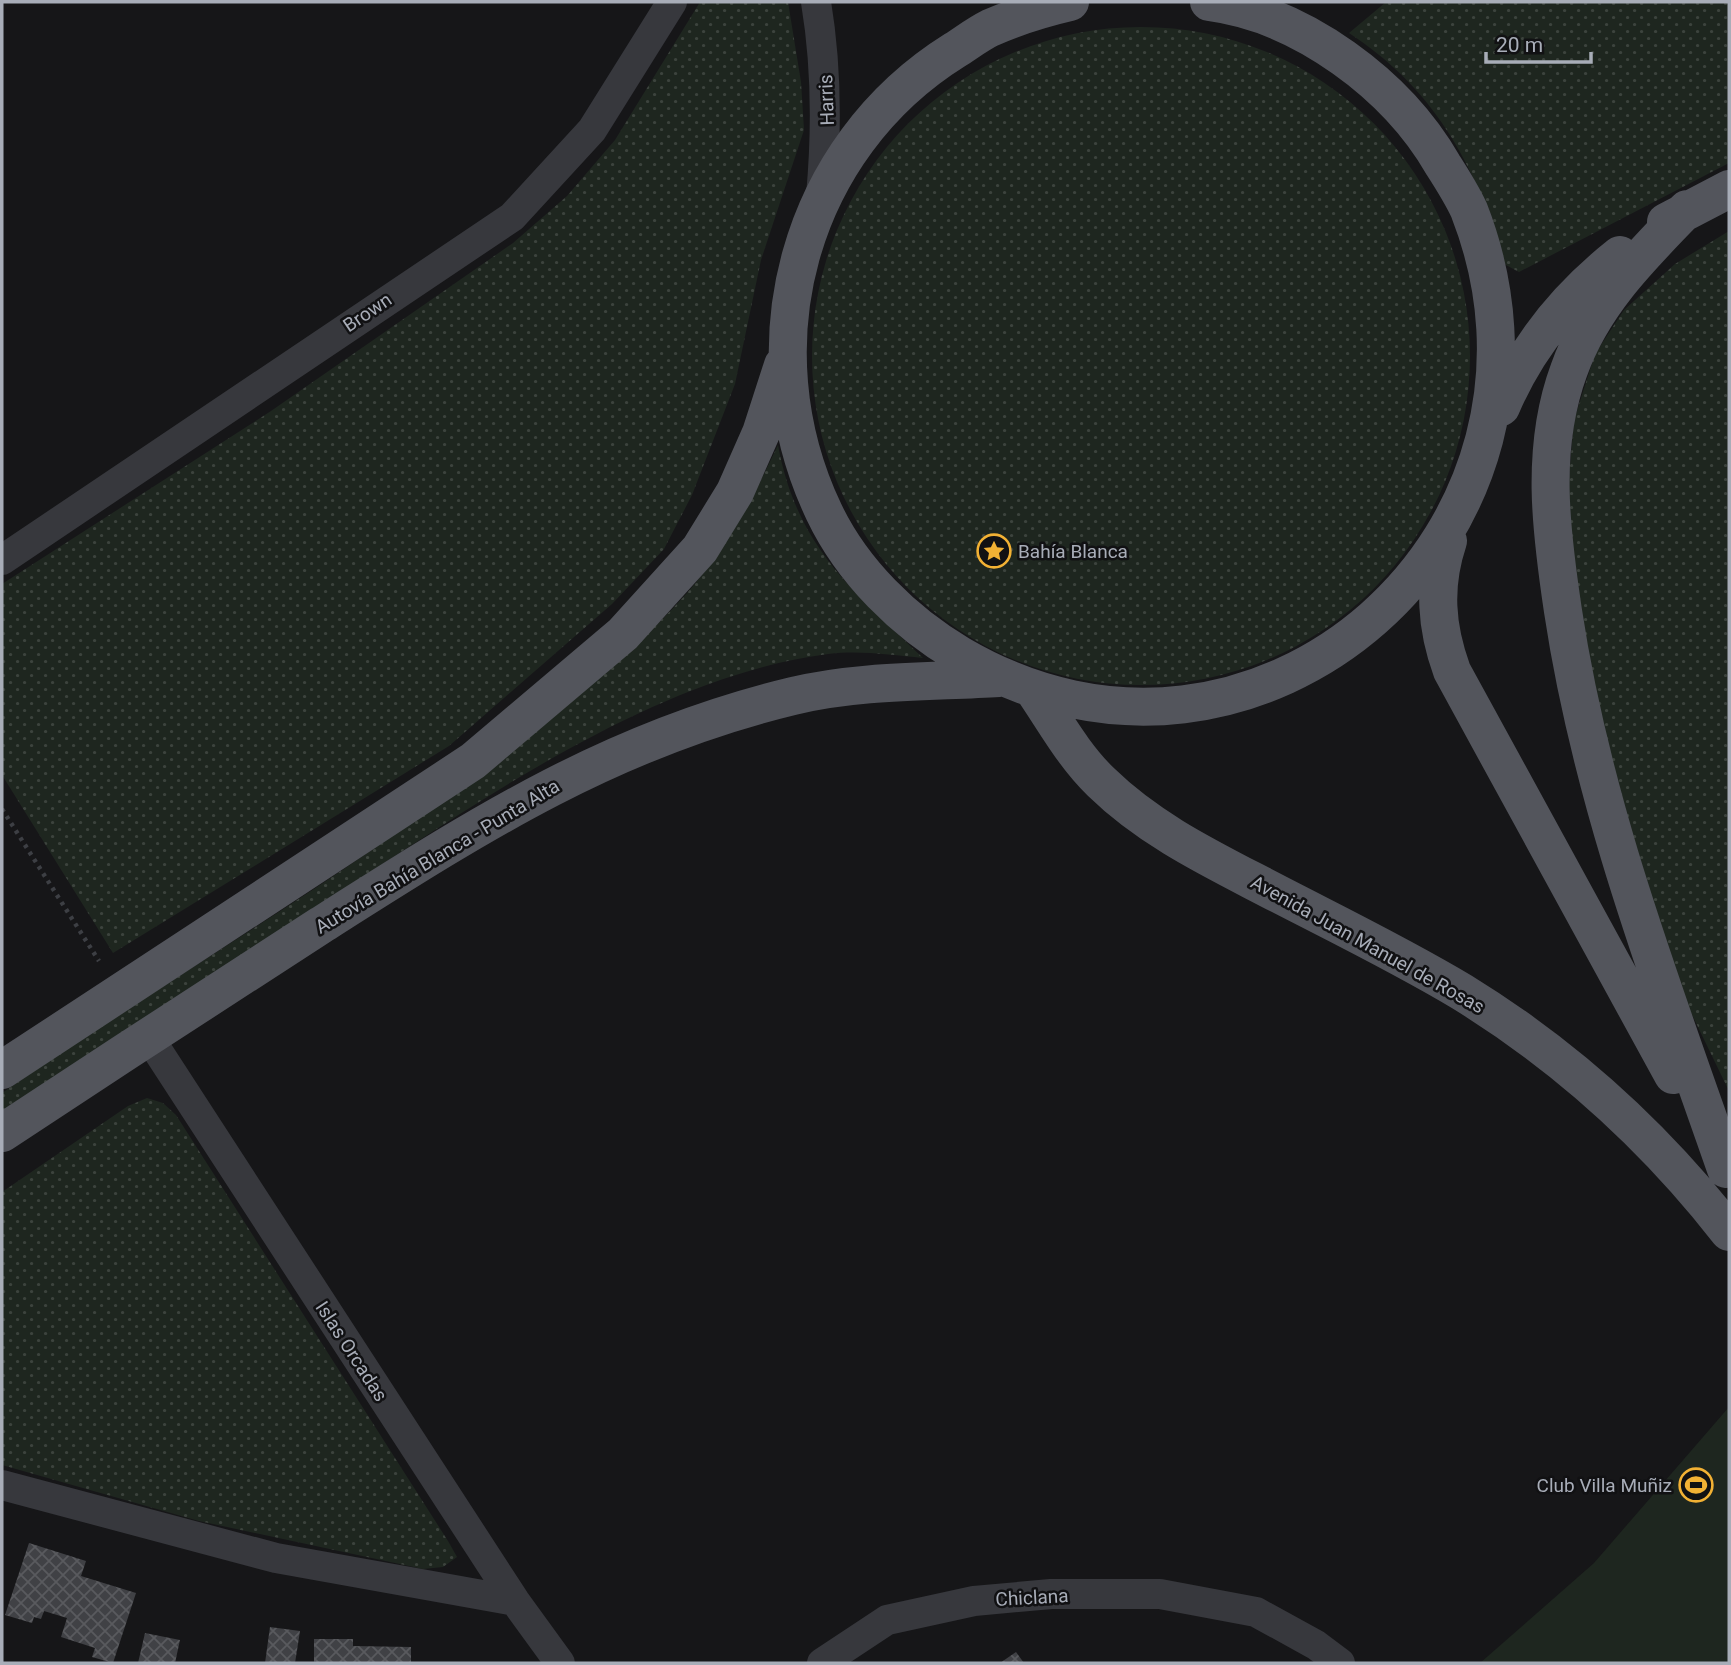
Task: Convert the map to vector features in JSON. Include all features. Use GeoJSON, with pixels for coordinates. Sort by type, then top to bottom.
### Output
{"type":"FeatureCollection","features":[{"type":"Feature","properties":{"kind":"main road"},"geometry":{"type":"LineString","coordinates":[[2,1070],[392,817],[473,761],[623,634],[700,549],[735,492],[761,433],[786,356],[794,276],[821,198],[863,129],[921,71],[990,28],[1068,2]]}},
{"type":"Feature","properties":{"kind":"main road"},"geometry":{"type":"LineString","coordinates":[[1226,3],[1304,32],[1371,78],[1427,137],[1468,207],[1492,285],[1497,366],[1485,447]]}},
{"type":"Feature","properties":{"kind":"main road"},"geometry":{"type":"LineString","coordinates":[[1727,1172],[1452,671],[1438,620],[1437,590],[1441,561],[1454,522],[1528,352],[1554,317],[1609,263],[1687,209],[1729,189]]}},
{"type":"Feature","properties":{"kind":"main road"},"geometry":{"type":"LineString","coordinates":[[1687,209],[1608,295],[1582,340],[1569,370],[1557,412],[1550,459],[1551,505],[1554,554],[1572,673],[1597,781],[1633,904],[1727,1172]]}},
{"type":"Feature","properties":{"kind":"main road"},"geometry":{"type":"LineString","coordinates":[[786,356],[797,438],[820,501],[825,514],[870,582],[929,637],[999,678],[1035,692],[1116,707],[1197,704],[1275,682],[1346,643],[1387,607],[1407,589],[1454,522]]}},
{"type":"Feature","properties":{"kind":"main road","name":"Autovía Bahía Blanca - Punta Alta"},"geometry":{"type":"LineString","coordinates":[[2,1133],[148,1036],[498,814],[616,754],[733,711],[796,695],[854,687],[999,678]]}},
{"type":"Feature","properties":{"kind":"main road","name":"Avenida Juan Manuel de Rosas"},"geometry":{"type":"LineString","coordinates":[[1035,692],[1073,751],[1131,810],[1171,838],[1462,992],[1527,1035],[1577,1072],[1625,1115],[1667,1157],[1729,1232]]}},
{"type":"Feature","properties":{"kind":"street","name":"Brown"},"geometry":{"type":"LineString","coordinates":[[2,560],[512,217],[592,130],[672,2]]}},
{"type":"Feature","properties":{"kind":"street","name":"Harris"},"geometry":{"type":"LineString","coordinates":[[816,2],[826,78],[827,133],[821,198]]}},
{"type":"Feature","properties":{"kind":"street","name":"Islas Orcadas"},"geometry":{"type":"LineString","coordinates":[[148,1036],[515,1601],[560,1663]]}},
{"type":"Feature","properties":{"kind":"street"},"geometry":{"type":"LineString","coordinates":[[2,1485],[276,1558],[515,1601]]}},
{"type":"Feature","properties":{"kind":"street","name":"Chiclana"},"geometry":{"type":"LineString","coordinates":[[822,1663],[887,1620],[974,1601],[1051,1594],[1160,1594],[1256,1612],[1316,1645],[1340,1663]]}},
{"type":"Feature","properties":{"kind":"path"},"geometry":{"type":"LineString","coordinates":[[2,809],[119,993]]}},
{"type":"Feature","properties":{"kind":"shaded area"},"geometry":{"type":"Polygon","coordinates":[[[700,2],[788,2],[801,82],[804,130],[761,260],[735,384],[692,495],[664,549],[612,604],[449,746],[113,953],[2,775],[2,584],[271,411],[513,243],[567,196],[615,140],[700,2]]]}},
{"type":"Feature","properties":{"kind":"shaded area"},"geometry":{"type":"Polygon","coordinates":[[[1386,2],[1729,2],[1729,163],[1519,272],[1504,264],[1481,195],[1466,163],[1429,105],[1406,79],[1349,33],[1386,2]]]}},
{"type":"Feature","properties":{"kind":"shaded area"},"geometry":{"type":"Polygon","coordinates":[[[1141,27],[1205,33],[1267,52],[1324,82],[1374,123],[1415,173],[1445,230],[1464,292],[1470,356],[1464,420],[1445,482],[1415,539],[1374,589],[1324,630],[1267,660],[1205,679],[1141,685],[1077,679],[1015,660],[958,630],[908,589],[867,539],[837,482],[818,420],[812,356],[818,292],[837,230],[867,173],[908,123],[958,82],[1015,52],[1077,33],[1141,27]]]}},
{"type":"Feature","properties":{"kind":"shaded area"},"geometry":{"type":"Polygon","coordinates":[[[1729,231],[1729,1091],[1682,994],[1634,870],[1579,629],[1568,489],[1574,420],[1595,354],[1624,310],[1675,264],[1729,231]]]}},
{"type":"Feature","properties":{"kind":"shaded area"},"geometry":{"type":"Polygon","coordinates":[[[778,445],[787,481],[799,512],[831,564],[873,610],[923,658],[876,653],[840,653],[762,667],[695,689],[630,718],[565,751],[440,826],[2,1115],[2,1093],[361,858],[431,809],[500,757],[629,650],[659,623],[714,559],[749,503],[778,445]]]}},
{"type":"Feature","properties":{"kind":"shaded area"},"geometry":{"type":"Polygon","coordinates":[[[147,1098],[163,1103],[176,1115],[448,1541],[457,1557],[443,1567],[423,1569],[199,1521],[2,1465],[2,1192],[128,1106],[147,1098]]]}},
{"type":"Feature","properties":{"kind":"shaded area","name":"Club Villa Muñiz"},"geometry":{"type":"Polygon","coordinates":[[[1729,1407],[1729,1663],[1480,1663],[1594,1563],[1729,1407]]]}},
{"type":"Feature","properties":{"kind":"building"},"geometry":{"type":"Polygon","coordinates":[[[29,1543],[86,1561],[81,1576],[136,1593],[113,1663],[92,1657],[95,1648],[61,1637],[67,1618],[44,1611],[41,1619],[34,1617],[32,1623],[5,1615],[29,1543]]]}},
{"type":"Feature","properties":{"kind":"building"},"geometry":{"type":"Polygon","coordinates":[[[270,1627],[300,1631],[295,1663],[265,1663],[270,1627]]]}},
{"type":"Feature","properties":{"kind":"building"},"geometry":{"type":"Polygon","coordinates":[[[145,1633],[180,1640],[175,1663],[138,1663],[145,1633]]]}},
{"type":"Feature","properties":{"kind":"building"},"geometry":{"type":"Polygon","coordinates":[[[314,1639],[353,1639],[353,1646],[411,1647],[411,1663],[314,1663],[314,1639]]]}},
{"type":"Feature","properties":{"kind":"building"},"geometry":{"type":"Polygon","coordinates":[[[1016,1652],[1024,1663],[1000,1663],[1016,1652]]]}},
{"type":"Feature","properties":{"kind":"place","name":"Bahía Blanca"},"geometry":{"type":"Point","coordinates":[994,551]}},
{"type":"Feature","properties":{"kind":"place","name":"Club Villa Muñiz"},"geometry":{"type":"Point","coordinates":[1696,1485]}}]}
